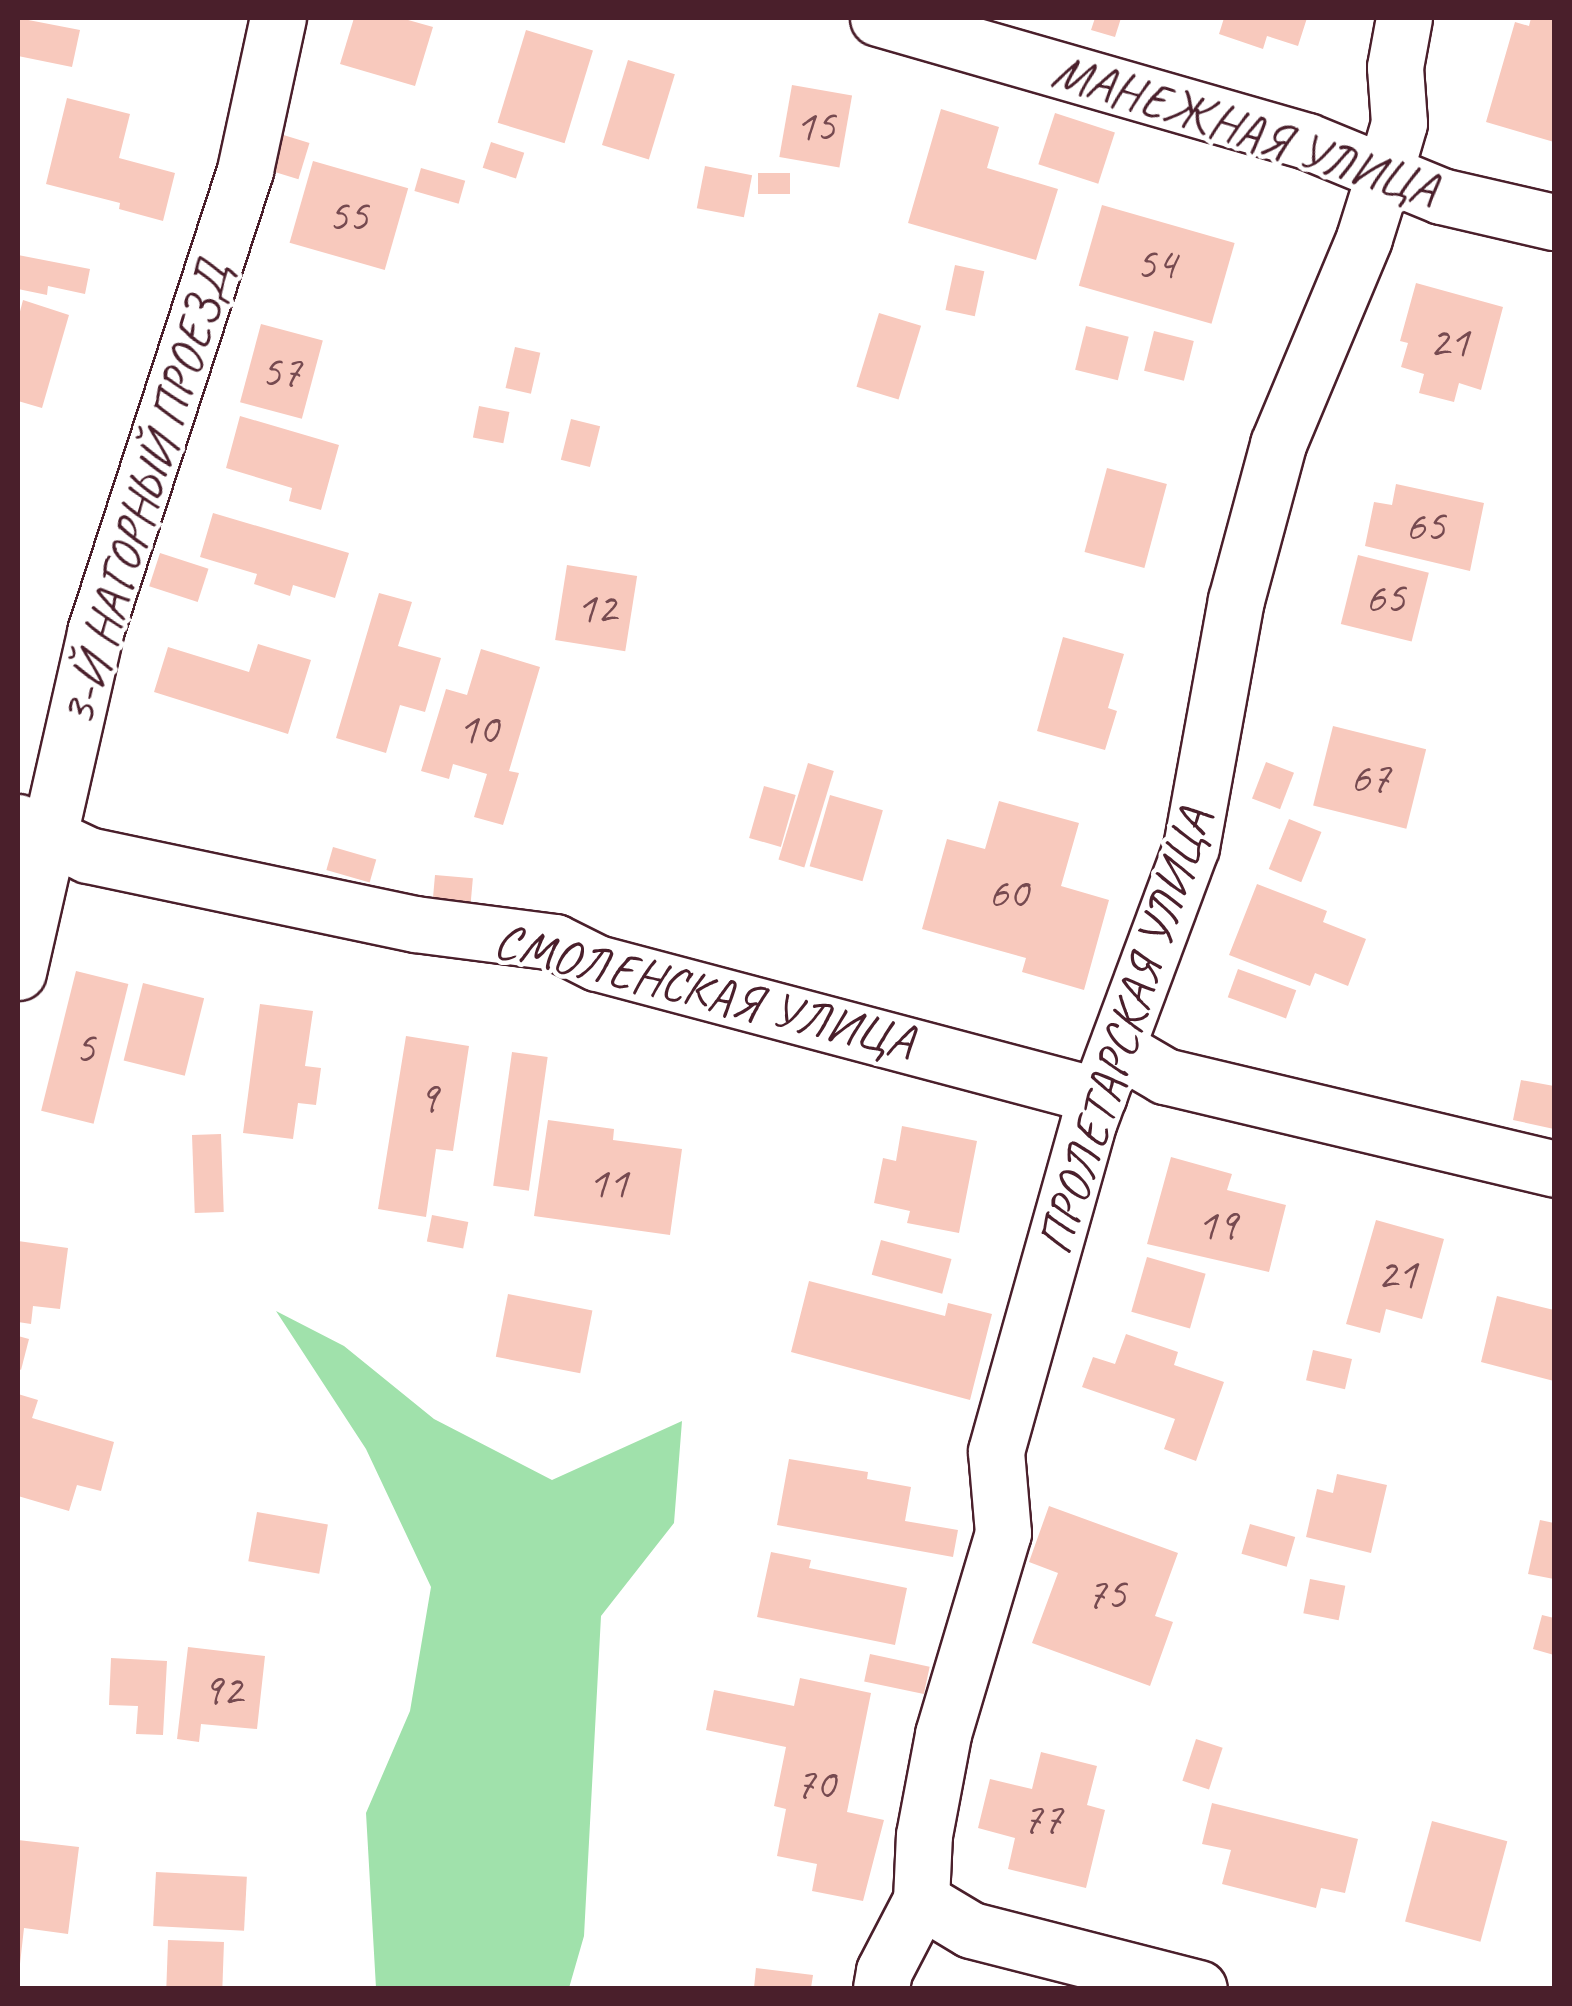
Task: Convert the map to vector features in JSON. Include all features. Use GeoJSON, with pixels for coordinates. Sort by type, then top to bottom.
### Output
{"type":"FeatureCollection","features":[{"type":"Feature","properties":{"kind":"street","name":"3-Й НАГОРНЫЙ ПРОЕЗД"},"geometry":{"type":"LineString","coordinates":[[18,972],[38,898],[32,831],[245,170],[278,18]]}},
{"type":"Feature","properties":{"kind":"street","name":"МАНЕЖНАЯ УЛИЦА"},"geometry":{"type":"LineString","coordinates":[[878,18],[1307,141],[1441,196],[1554,222]]}},
{"type":"Feature","properties":{"kind":"street","name":"ПРОЛЕТАРСКАЯ УЛИЦА"},"geometry":{"type":"LineString","coordinates":[[882,1988],[884,1971],[920,1900],[924,1836],[942,1734],[1004,1533],[996,1451],[1108,1072],[1191,848],[1236,600],[1278,444],[1364,238],[1399,123],[1395,67],[1404,18]]}},
{"type":"Feature","properties":{"kind":"street","name":"СМОЛЕНСКАЯ УЛИЦА"},"geometry":{"type":"LineString","coordinates":[[32,831],[88,855],[415,924],[555,942],[596,964],[1108,1072],[1165,1076],[1554,1168]]}},
{"type":"Feature","properties":{"kind":"street"},"geometry":{"type":"LineString","coordinates":[[920,1900],[971,1930],[1199,1988]]}},
{"type":"Feature","properties":{"kind":"green space"},"geometry":{"type":"Polygon","coordinates":[[[276,1311],[344,1346],[434,1419],[552,1480],[682,1421],[674,1523],[601,1616],[584,1936],[569,1988],[376,1988],[366,1813],[410,1711],[431,1587],[366,1449],[276,1311]]]}},
{"type":"Feature","properties":{"kind":"building"},"geometry":{"type":"Polygon","coordinates":[[[18,18],[80,30],[72,67],[18,56],[18,18]]]}},
{"type":"Feature","properties":{"kind":"building"},"geometry":{"type":"Polygon","coordinates":[[[354,18],[401,18],[433,27],[415,86],[340,64],[354,18]]]}},
{"type":"Feature","properties":{"kind":"building"},"geometry":{"type":"Polygon","coordinates":[[[1095,18],[1121,18],[1115,37],[1091,30],[1095,18]]]}},
{"type":"Feature","properties":{"kind":"building"},"geometry":{"type":"Polygon","coordinates":[[[1224,18],[1307,18],[1298,46],[1267,36],[1263,49],[1219,34],[1224,18]]]}},
{"type":"Feature","properties":{"kind":"building"},"geometry":{"type":"Polygon","coordinates":[[[1531,18],[1554,18],[1554,142],[1486,122],[1515,22],[1529,26],[1531,18]]]}},
{"type":"Feature","properties":{"kind":"building"},"geometry":{"type":"Polygon","coordinates":[[[526,30],[593,50],[565,143],[498,123],[526,30]]]}},
{"type":"Feature","properties":{"kind":"building"},"geometry":{"type":"Polygon","coordinates":[[[628,60],[675,74],[649,159],[602,145],[628,60]]]}},
{"type":"Feature","properties":{"kind":"building"},"geometry":{"type":"Polygon","coordinates":[[[792,85],[852,96],[839,167],[779,157],[792,85]]]}},
{"type":"Feature","properties":{"kind":"building"},"geometry":{"type":"Polygon","coordinates":[[[67,98],[130,114],[119,158],[175,173],[163,221],[119,209],[120,203],[46,184],[67,98]]]}},
{"type":"Feature","properties":{"kind":"building"},"geometry":{"type":"Polygon","coordinates":[[[941,109],[999,127],[987,168],[1058,189],[1036,260],[908,223],[941,109]]]}},
{"type":"Feature","properties":{"kind":"building"},"geometry":{"type":"Polygon","coordinates":[[[1055,113],[1115,132],[1098,184],[1038,164],[1055,113]]]}},
{"type":"Feature","properties":{"kind":"building"},"geometry":{"type":"Polygon","coordinates":[[[277,133],[310,143],[298,179],[266,169],[277,133]]]}},
{"type":"Feature","properties":{"kind":"building"},"geometry":{"type":"Polygon","coordinates":[[[491,142],[524,153],[516,178],[483,168],[491,142]]]}},
{"type":"Feature","properties":{"kind":"building"},"geometry":{"type":"Polygon","coordinates":[[[313,161],[408,188],[385,270],[290,243],[313,161]]]}},
{"type":"Feature","properties":{"kind":"building"},"geometry":{"type":"Polygon","coordinates":[[[705,166],[752,175],[744,217],[697,208],[705,166]]]}},
{"type":"Feature","properties":{"kind":"building"},"geometry":{"type":"Polygon","coordinates":[[[421,168],[465,181],[459,204],[414,191],[421,168]]]}},
{"type":"Feature","properties":{"kind":"building"},"geometry":{"type":"Polygon","coordinates":[[[758,173],[790,173],[790,194],[758,194],[758,173]]]}},
{"type":"Feature","properties":{"kind":"building"},"geometry":{"type":"Polygon","coordinates":[[[1102,205],[1235,243],[1212,324],[1079,286],[1102,205]]]}},
{"type":"Feature","properties":{"kind":"building"},"geometry":{"type":"Polygon","coordinates":[[[18,255],[90,269],[85,294],[48,286],[47,295],[18,289],[18,255]]]}},
{"type":"Feature","properties":{"kind":"building"},"geometry":{"type":"Polygon","coordinates":[[[955,265],[984,271],[975,316],[945,310],[955,265]]]}},
{"type":"Feature","properties":{"kind":"building"},"geometry":{"type":"Polygon","coordinates":[[[1416,283],[1503,307],[1481,390],[1459,383],[1454,402],[1419,393],[1424,374],[1401,367],[1408,343],[1400,341],[1416,283]]]}},
{"type":"Feature","properties":{"kind":"building"},"geometry":{"type":"Polygon","coordinates":[[[23,300],[69,315],[42,408],[18,401],[18,319],[23,300]]]}},
{"type":"Feature","properties":{"kind":"building"},"geometry":{"type":"Polygon","coordinates":[[[879,313],[921,326],[899,399],[856,387],[879,313]]]}},
{"type":"Feature","properties":{"kind":"building"},"geometry":{"type":"Polygon","coordinates":[[[261,324],[323,341],[302,419],[240,402],[261,324]]]}},
{"type":"Feature","properties":{"kind":"building"},"geometry":{"type":"Polygon","coordinates":[[[1086,326],[1129,337],[1118,380],[1075,370],[1086,326]]]}},
{"type":"Feature","properties":{"kind":"building"},"geometry":{"type":"Polygon","coordinates":[[[1154,331],[1194,341],[1184,381],[1144,371],[1154,331]]]}},
{"type":"Feature","properties":{"kind":"building"},"geometry":{"type":"Polygon","coordinates":[[[515,347],[540,353],[531,394],[506,388],[515,347]]]}},
{"type":"Feature","properties":{"kind":"building"},"geometry":{"type":"Polygon","coordinates":[[[479,406],[509,412],[503,443],[473,437],[479,406]]]}},
{"type":"Feature","properties":{"kind":"building"},"geometry":{"type":"Polygon","coordinates":[[[240,416],[339,445],[321,510],[289,501],[292,488],[226,468],[240,416]]]}},
{"type":"Feature","properties":{"kind":"building"},"geometry":{"type":"Polygon","coordinates":[[[571,419],[600,426],[590,467],[561,460],[571,419]]]}},
{"type":"Feature","properties":{"kind":"building"},"geometry":{"type":"Polygon","coordinates":[[[1107,468],[1167,484],[1144,568],[1084,552],[1107,468]]]}},
{"type":"Feature","properties":{"kind":"building"},"geometry":{"type":"Polygon","coordinates":[[[1396,484],[1484,503],[1470,571],[1365,546],[1374,502],[1392,505],[1396,484]]]}},
{"type":"Feature","properties":{"kind":"building"},"geometry":{"type":"Polygon","coordinates":[[[213,513],[349,553],[335,598],[293,585],[290,596],[254,584],[257,574],[200,557],[213,513]]]}},
{"type":"Feature","properties":{"kind":"building"},"geometry":{"type":"Polygon","coordinates":[[[160,553],[209,569],[198,602],[149,586],[160,553]]]}},
{"type":"Feature","properties":{"kind":"building"},"geometry":{"type":"Polygon","coordinates":[[[1358,555],[1429,573],[1412,642],[1341,624],[1358,555]]]}},
{"type":"Feature","properties":{"kind":"building"},"geometry":{"type":"Polygon","coordinates":[[[567,565],[637,576],[625,651],[555,640],[567,565]]]}},
{"type":"Feature","properties":{"kind":"building"},"geometry":{"type":"Polygon","coordinates":[[[379,593],[412,602],[398,646],[441,658],[425,712],[400,705],[386,753],[336,738],[379,593]]]}},
{"type":"Feature","properties":{"kind":"building"},"geometry":{"type":"Polygon","coordinates":[[[1063,637],[1124,654],[1108,708],[1117,711],[1105,750],[1037,731],[1063,637]]]}},
{"type":"Feature","properties":{"kind":"building"},"geometry":{"type":"Polygon","coordinates":[[[258,644],[311,660],[288,734],[154,692],[168,647],[249,672],[258,644]]]}},
{"type":"Feature","properties":{"kind":"building"},"geometry":{"type":"Polygon","coordinates":[[[481,649],[540,667],[509,771],[519,773],[503,825],[474,817],[487,774],[453,764],[449,779],[421,771],[446,689],[467,695],[481,649]]]}},
{"type":"Feature","properties":{"kind":"building"},"geometry":{"type":"Polygon","coordinates":[[[1333,726],[1426,749],[1406,829],[1313,806],[1333,726]]]}},
{"type":"Feature","properties":{"kind":"building"},"geometry":{"type":"Polygon","coordinates":[[[1266,762],[1294,773],[1280,809],[1252,798],[1266,762]]]}},
{"type":"Feature","properties":{"kind":"building"},"geometry":{"type":"Polygon","coordinates":[[[808,763],[834,771],[804,867],[778,860],[808,763]]]}},
{"type":"Feature","properties":{"kind":"building"},"geometry":{"type":"Polygon","coordinates":[[[764,786],[796,795],[781,847],[749,838],[764,786]]]}},
{"type":"Feature","properties":{"kind":"building"},"geometry":{"type":"Polygon","coordinates":[[[830,795],[883,810],[862,881],[810,866],[830,795]]]}},
{"type":"Feature","properties":{"kind":"building"},"geometry":{"type":"Polygon","coordinates":[[[999,801],[1079,823],[1061,886],[1109,900],[1084,990],[1022,972],[1026,958],[922,929],[947,839],[985,849],[999,801]]]}},
{"type":"Feature","properties":{"kind":"building"},"geometry":{"type":"Polygon","coordinates":[[[1289,819],[1321,832],[1301,882],[1269,869],[1289,819]]]}},
{"type":"Feature","properties":{"kind":"building"},"geometry":{"type":"Polygon","coordinates":[[[333,847],[376,859],[370,882],[326,870],[333,847]]]}},
{"type":"Feature","properties":{"kind":"building"},"geometry":{"type":"Polygon","coordinates":[[[435,875],[473,878],[470,910],[432,907],[435,875]]]}},
{"type":"Feature","properties":{"kind":"building"},"geometry":{"type":"Polygon","coordinates":[[[1257,884],[1327,911],[1323,922],[1366,939],[1348,986],[1315,973],[1310,986],[1229,955],[1257,884]]]}},
{"type":"Feature","properties":{"kind":"building"},"geometry":{"type":"Polygon","coordinates":[[[1238,969],[1296,990],[1286,1018],[1228,997],[1238,969]]]}},
{"type":"Feature","properties":{"kind":"building"},"geometry":{"type":"Polygon","coordinates":[[[76,971],[128,984],[94,1124],[41,1111],[76,971]]]}},
{"type":"Feature","properties":{"kind":"building"},"geometry":{"type":"Polygon","coordinates":[[[143,983],[204,998],[185,1076],[124,1061],[143,983]]]}},
{"type":"Feature","properties":{"kind":"building"},"geometry":{"type":"Polygon","coordinates":[[[260,1004],[313,1011],[305,1066],[321,1068],[316,1105],[298,1103],[293,1139],[243,1133],[260,1004]]]}},
{"type":"Feature","properties":{"kind":"building"},"geometry":{"type":"Polygon","coordinates":[[[406,1036],[469,1046],[453,1151],[436,1149],[426,1217],[378,1209],[406,1036]]]}},
{"type":"Feature","properties":{"kind":"building"},"geometry":{"type":"Polygon","coordinates":[[[512,1052],[548,1057],[529,1191],[493,1186],[512,1052]]]}},
{"type":"Feature","properties":{"kind":"building"},"geometry":{"type":"Polygon","coordinates":[[[1521,1080],[1554,1086],[1554,1129],[1513,1120],[1521,1080]]]}},
{"type":"Feature","properties":{"kind":"building"},"geometry":{"type":"Polygon","coordinates":[[[548,1120],[614,1129],[613,1140],[682,1149],[670,1235],[534,1216],[548,1120]]]}},
{"type":"Feature","properties":{"kind":"building"},"geometry":{"type":"Polygon","coordinates":[[[902,1126],[977,1141],[959,1233],[907,1223],[910,1211],[874,1203],[883,1158],[896,1161],[902,1126]]]}},
{"type":"Feature","properties":{"kind":"building"},"geometry":{"type":"Polygon","coordinates":[[[221,1134],[224,1212],[195,1213],[192,1135],[221,1134]]]}},
{"type":"Feature","properties":{"kind":"building"},"geometry":{"type":"Polygon","coordinates":[[[1171,1157],[1232,1174],[1227,1190],[1286,1205],[1269,1272],[1147,1244],[1171,1157]]]}},
{"type":"Feature","properties":{"kind":"building"},"geometry":{"type":"Polygon","coordinates":[[[432,1215],[468,1222],[463,1249],[427,1242],[432,1215]]]}},
{"type":"Feature","properties":{"kind":"building"},"geometry":{"type":"Polygon","coordinates":[[[1376,1220],[1444,1239],[1422,1319],[1386,1309],[1380,1333],[1346,1324],[1376,1220]]]}},
{"type":"Feature","properties":{"kind":"building"},"geometry":{"type":"Polygon","coordinates":[[[881,1240],[952,1259],[942,1294],[872,1275],[881,1240]]]}},
{"type":"Feature","properties":{"kind":"building"},"geometry":{"type":"Polygon","coordinates":[[[18,1241],[68,1248],[60,1309],[33,1306],[31,1324],[18,1322],[18,1241]]]}},
{"type":"Feature","properties":{"kind":"building"},"geometry":{"type":"Polygon","coordinates":[[[1147,1257],[1206,1274],[1190,1329],[1131,1312],[1147,1257]]]}},
{"type":"Feature","properties":{"kind":"building"},"geometry":{"type":"Polygon","coordinates":[[[809,1281],[945,1316],[948,1303],[992,1314],[970,1400],[791,1352],[809,1281]]]}},
{"type":"Feature","properties":{"kind":"building"},"geometry":{"type":"Polygon","coordinates":[[[508,1294],[592,1310],[580,1373],[496,1357],[508,1294]]]}},
{"type":"Feature","properties":{"kind":"building"},"geometry":{"type":"Polygon","coordinates":[[[1497,1296],[1554,1310],[1554,1381],[1481,1362],[1497,1296]]]}},
{"type":"Feature","properties":{"kind":"building"},"geometry":{"type":"Polygon","coordinates":[[[1126,1334],[1178,1352],[1174,1365],[1224,1382],[1196,1461],[1164,1449],[1175,1419],[1082,1387],[1093,1357],[1115,1364],[1126,1334]]]}},
{"type":"Feature","properties":{"kind":"building"},"geometry":{"type":"Polygon","coordinates":[[[18,1336],[29,1339],[21,1370],[18,1368],[18,1336]]]}},
{"type":"Feature","properties":{"kind":"building"},"geometry":{"type":"Polygon","coordinates":[[[1313,1350],[1352,1359],[1345,1389],[1306,1380],[1313,1350]]]}},
{"type":"Feature","properties":{"kind":"building"},"geometry":{"type":"Polygon","coordinates":[[[18,1394],[38,1400],[32,1418],[114,1442],[101,1491],[77,1485],[69,1511],[18,1496],[18,1394]]]}},
{"type":"Feature","properties":{"kind":"building"},"geometry":{"type":"Polygon","coordinates":[[[789,1459],[868,1472],[867,1479],[911,1487],[905,1521],[958,1530],[953,1557],[777,1525],[789,1459]]]}},
{"type":"Feature","properties":{"kind":"building"},"geometry":{"type":"Polygon","coordinates":[[[1337,1474],[1387,1485],[1371,1553],[1306,1537],[1317,1489],[1333,1493],[1337,1474]]]}},
{"type":"Feature","properties":{"kind":"building"},"geometry":{"type":"Polygon","coordinates":[[[1049,1506],[1178,1553],[1155,1616],[1173,1622],[1150,1686],[1032,1643],[1058,1573],[1029,1562],[1049,1506]]]}},
{"type":"Feature","properties":{"kind":"building"},"geometry":{"type":"Polygon","coordinates":[[[257,1512],[328,1525],[319,1574],[248,1561],[257,1512]]]}},
{"type":"Feature","properties":{"kind":"building"},"geometry":{"type":"Polygon","coordinates":[[[1540,1520],[1554,1523],[1554,1579],[1528,1574],[1540,1520]]]}},
{"type":"Feature","properties":{"kind":"building"},"geometry":{"type":"Polygon","coordinates":[[[1250,1524],[1295,1537],[1287,1567],[1241,1554],[1250,1524]]]}},
{"type":"Feature","properties":{"kind":"building"},"geometry":{"type":"Polygon","coordinates":[[[771,1552],[811,1560],[809,1568],[907,1588],[895,1645],[757,1617],[771,1552]]]}},
{"type":"Feature","properties":{"kind":"building"},"geometry":{"type":"Polygon","coordinates":[[[1310,1579],[1345,1586],[1339,1620],[1303,1613],[1310,1579]]]}},
{"type":"Feature","properties":{"kind":"building"},"geometry":{"type":"Polygon","coordinates":[[[1542,1615],[1554,1618],[1554,1655],[1533,1649],[1542,1615]]]}},
{"type":"Feature","properties":{"kind":"building"},"geometry":{"type":"Polygon","coordinates":[[[188,1647],[265,1656],[257,1729],[201,1724],[199,1742],[177,1739],[188,1647]]]}},
{"type":"Feature","properties":{"kind":"building"},"geometry":{"type":"Polygon","coordinates":[[[870,1654],[930,1667],[924,1694],[864,1681],[870,1654]]]}},
{"type":"Feature","properties":{"kind":"building"},"geometry":{"type":"Polygon","coordinates":[[[111,1658],[167,1661],[163,1735],[136,1734],[138,1706],[109,1705],[111,1658]]]}},
{"type":"Feature","properties":{"kind":"building"},"geometry":{"type":"Polygon","coordinates":[[[800,1678],[871,1693],[847,1812],[884,1820],[863,1901],[812,1891],[817,1864],[777,1856],[786,1809],[774,1806],[786,1747],[706,1730],[714,1690],[794,1706],[800,1678]]]}},
{"type":"Feature","properties":{"kind":"building"},"geometry":{"type":"Polygon","coordinates":[[[1196,1739],[1223,1748],[1209,1789],[1182,1781],[1196,1739]]]}},
{"type":"Feature","properties":{"kind":"building"},"geometry":{"type":"Polygon","coordinates":[[[1041,1752],[1097,1766],[1087,1805],[1105,1810],[1086,1888],[1008,1869],[1015,1838],[978,1828],[990,1779],[1032,1789],[1041,1752]]]}},
{"type":"Feature","properties":{"kind":"building"},"geometry":{"type":"Polygon","coordinates":[[[1212,1803],[1358,1839],[1345,1893],[1321,1888],[1316,1908],[1222,1884],[1231,1850],[1202,1844],[1212,1803]]]}},
{"type":"Feature","properties":{"kind":"building"},"geometry":{"type":"Polygon","coordinates":[[[1432,1821],[1507,1841],[1480,1942],[1405,1921],[1432,1821]]]}},
{"type":"Feature","properties":{"kind":"building"},"geometry":{"type":"Polygon","coordinates":[[[18,1840],[79,1847],[68,1934],[24,1928],[20,1964],[18,1840]]]}},
{"type":"Feature","properties":{"kind":"building"},"geometry":{"type":"Polygon","coordinates":[[[156,1872],[247,1877],[244,1931],[153,1926],[156,1872]]]}},
{"type":"Feature","properties":{"kind":"building"},"geometry":{"type":"Polygon","coordinates":[[[168,1940],[224,1942],[222,1988],[166,1988],[168,1940]]]}},
{"type":"Feature","properties":{"kind":"building"},"geometry":{"type":"Polygon","coordinates":[[[756,1968],[813,1975],[811,1988],[754,1988],[756,1968]]]}}]}
